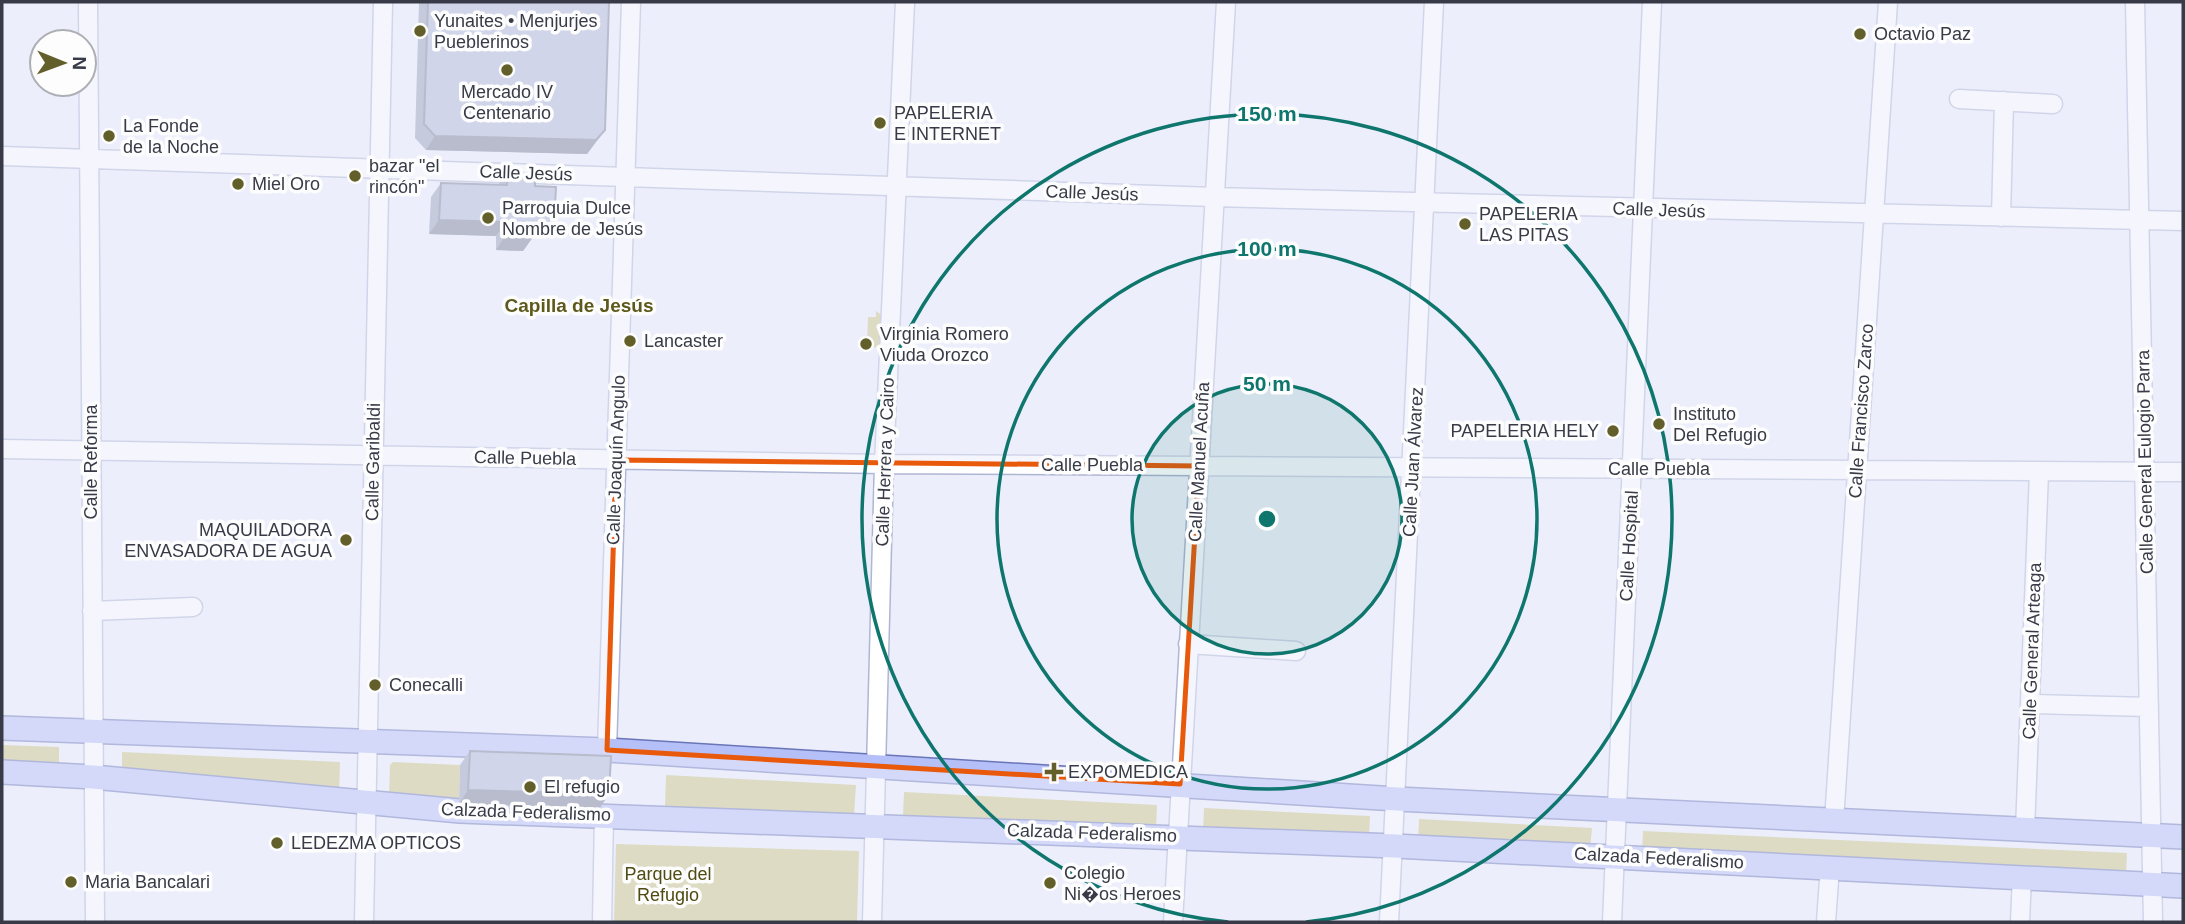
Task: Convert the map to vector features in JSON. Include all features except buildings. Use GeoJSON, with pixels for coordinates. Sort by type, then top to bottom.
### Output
{"type":"FeatureCollection","features":[{"type":"Feature","properties":{"kind":"main road"},"geometry":{"type":"LineString","coordinates":[[2,728],[93,734],[607,750],[1397,799],[2183,837]]}},
{"type":"Feature","properties":{"kind":"main road","name":"Calzada Federalismo"},"geometry":{"type":"LineString","coordinates":[[2,772],[460,811],[1395,846],[2183,886]]}},
{"type":"Feature","properties":{"kind":"street","name":"Calle Reforma"},"geometry":{"type":"LineString","coordinates":[[88,2],[95,922]]}},
{"type":"Feature","properties":{"kind":"street","name":"Calle Garibaldi"},"geometry":{"type":"LineString","coordinates":[[364,922],[383,2]]}},
{"type":"Feature","properties":{"kind":"street","name":"Calle Joaquín Angulo"},"geometry":{"type":"LineString","coordinates":[[607,750],[631,2]]}},
{"type":"Feature","properties":{"kind":"street","name":"Calle Herrera y Cairo"},"geometry":{"type":"LineString","coordinates":[[872,922],[884,464],[905,2]]}},
{"type":"Feature","properties":{"kind":"street","name":"Calle Manuel Acuña"},"geometry":{"type":"LineString","coordinates":[[1173,922],[1226,2]]}},
{"type":"Feature","properties":{"kind":"street","name":"Calle Juan Álvarez"},"geometry":{"type":"LineString","coordinates":[[1389,922],[1395,846],[1434,2]]}},
{"type":"Feature","properties":{"kind":"street","name":"Calle Hospital"},"geometry":{"type":"LineString","coordinates":[[1612,922],[1652,2]]}},
{"type":"Feature","properties":{"kind":"street","name":"Calle Francisco Zarco"},"geometry":{"type":"LineString","coordinates":[[1833,821],[1888,2]]}},
{"type":"Feature","properties":{"kind":"street","name":"Calle General Eulogio Parra"},"geometry":{"type":"LineString","coordinates":[[2135,2],[2153,922]]}},
{"type":"Feature","properties":{"kind":"street"},"geometry":{"type":"LineString","coordinates":[[1959,99],[2053,104]]}},
{"type":"Feature","properties":{"kind":"street"},"geometry":{"type":"LineString","coordinates":[[2001,217],[2004,101]]}},
{"type":"Feature","properties":{"kind":"street","name":"Calle Jesús"},"geometry":{"type":"LineString","coordinates":[[2,156],[1214,197],[2183,221]]}},
{"type":"Feature","properties":{"kind":"street","name":"Calle Puebla"},"geometry":{"type":"LineString","coordinates":[[2,449],[884,464],[2183,472]]}},
{"type":"Feature","properties":{"kind":"street","name":"Calle General Arteaga"},"geometry":{"type":"LineString","coordinates":[[2025,830],[2039,472]]}},
{"type":"Feature","properties":{"kind":"street"},"geometry":{"type":"LineString","coordinates":[[92,611],[192,607]]}},
{"type":"Feature","properties":{"kind":"street"},"geometry":{"type":"LineString","coordinates":[[1188,644],[1296,651]]}},
{"type":"Feature","properties":{"kind":"street"},"geometry":{"type":"LineString","coordinates":[[2030,704],[2149,706]]}},
{"type":"Feature","properties":{"kind":"street"},"geometry":{"type":"LineString","coordinates":[[602,922],[604,815]]}},
{"type":"Feature","properties":{"kind":"street"},"geometry":{"type":"LineString","coordinates":[[1826,922],[1830,866]]}},
{"type":"Feature","properties":{"kind":"street"},"geometry":{"type":"LineString","coordinates":[[2020,922],[2022,876]]}},
{"type":"Feature","properties":{"kind":"highlighted area"},"geometry":{"type":"Polygon","coordinates":[[[616,460],[1199,466],[1180,784],[607,750],[616,460]]]}},
{"type":"Feature","properties":{"kind":"green space"},"geometry":{"type":"Polygon","coordinates":[[[876,311],[883,316],[882,344],[874,348],[873,345],[867,344],[868,317],[876,317],[876,311]]]}},
{"type":"Feature","properties":{"kind":"green space"},"geometry":{"type":"Polygon","coordinates":[[[2,745],[59,747],[59,769],[2,766],[2,745]]]}},
{"type":"Feature","properties":{"kind":"green space"},"geometry":{"type":"Polygon","coordinates":[[[122,752],[340,762],[339,796],[122,774],[122,752]]]}},
{"type":"Feature","properties":{"kind":"green space"},"geometry":{"type":"Polygon","coordinates":[[[393,762],[460,765],[459,804],[389,796],[390,765],[393,762]]]}},
{"type":"Feature","properties":{"kind":"green space"},"geometry":{"type":"Polygon","coordinates":[[[666,775],[856,785],[854,815],[665,807],[666,775]]]}},
{"type":"Feature","properties":{"kind":"green space"},"geometry":{"type":"Polygon","coordinates":[[[904,792],[1157,805],[1156,829],[903,816],[904,792]]]}},
{"type":"Feature","properties":{"kind":"green space"},"geometry":{"type":"Polygon","coordinates":[[[1204,808],[1370,816],[1369,838],[1203,830],[1204,808]]]}},
{"type":"Feature","properties":{"kind":"green space"},"geometry":{"type":"Polygon","coordinates":[[[1419,819],[1592,828],[1590,850],[1418,841],[1419,819]]]}},
{"type":"Feature","properties":{"kind":"green space"},"geometry":{"type":"Polygon","coordinates":[[[1643,831],[2127,853],[2126,875],[1642,852],[1643,831]]]}},
{"type":"Feature","properties":{"kind":"green space","name":"Parque del Refugio"},"geometry":{"type":"Polygon","coordinates":[[[616,844],[859,851],[857,922],[614,922],[616,844]]]}},
{"type":"Feature","properties":{"kind":"place","name":"Yunaites • Menjurjes Pueblerinos"},"geometry":{"type":"Point","coordinates":[420,31]}},
{"type":"Feature","properties":{"kind":"place","name":"Octavio Paz"},"geometry":{"type":"Point","coordinates":[1860,34]}},
{"type":"Feature","properties":{"kind":"place","name":"Mercado IV Centenario"},"geometry":{"type":"Point","coordinates":[507,70]}},
{"type":"Feature","properties":{"kind":"place","name":"PAPELERIA E INTERNET"},"geometry":{"type":"Point","coordinates":[880,123]}},
{"type":"Feature","properties":{"kind":"place","name":"La Fonde de la Noche"},"geometry":{"type":"Point","coordinates":[109,136]}},
{"type":"Feature","properties":{"kind":"place","name":"bazar \"el rincón\""},"geometry":{"type":"Point","coordinates":[355,176]}},
{"type":"Feature","properties":{"kind":"place","name":"Miel Oro"},"geometry":{"type":"Point","coordinates":[238,184]}},
{"type":"Feature","properties":{"kind":"place","name":"Parroquia Dulce Nombre de Jesús"},"geometry":{"type":"Point","coordinates":[488,218]}},
{"type":"Feature","properties":{"kind":"place","name":"PAPELERIA LAS PITAS"},"geometry":{"type":"Point","coordinates":[1465,224]}},
{"type":"Feature","properties":{"kind":"place","name":"Lancaster"},"geometry":{"type":"Point","coordinates":[630,341]}},
{"type":"Feature","properties":{"kind":"place","name":"Virginia Romero Viuda Orozco"},"geometry":{"type":"Point","coordinates":[866,344]}},
{"type":"Feature","properties":{"kind":"place","name":"Instituto Del Refugio"},"geometry":{"type":"Point","coordinates":[1659,424]}},
{"type":"Feature","properties":{"kind":"place","name":"PAPELERIA HELY"},"geometry":{"type":"Point","coordinates":[1613,431]}},
{"type":"Feature","properties":{"kind":"place","name":"MAQUILADORA ENVASADORA DE AGUA"},"geometry":{"type":"Point","coordinates":[346,540]}},
{"type":"Feature","properties":{"kind":"place","name":"Conecalli"},"geometry":{"type":"Point","coordinates":[375,685]}},
{"type":"Feature","properties":{"kind":"place","name":"EXPOMEDICA"},"geometry":{"type":"Point","coordinates":[1054,772]}},
{"type":"Feature","properties":{"kind":"place","name":"El refugio"},"geometry":{"type":"Point","coordinates":[530,787]}},
{"type":"Feature","properties":{"kind":"place","name":"LEDEZMA OPTICOS"},"geometry":{"type":"Point","coordinates":[277,843]}},
{"type":"Feature","properties":{"kind":"place","name":"Maria Bancalari"},"geometry":{"type":"Point","coordinates":[71,882]}},
{"type":"Feature","properties":{"kind":"place","name":"Colegio Ni�os Heroes"},"geometry":{"type":"Point","coordinates":[1050,883]}},
{"type":"Feature","properties":{"kind":"district","name":"Capilla de Jesús"},"geometry":{"type":"Point","coordinates":[579,305]}}]}
